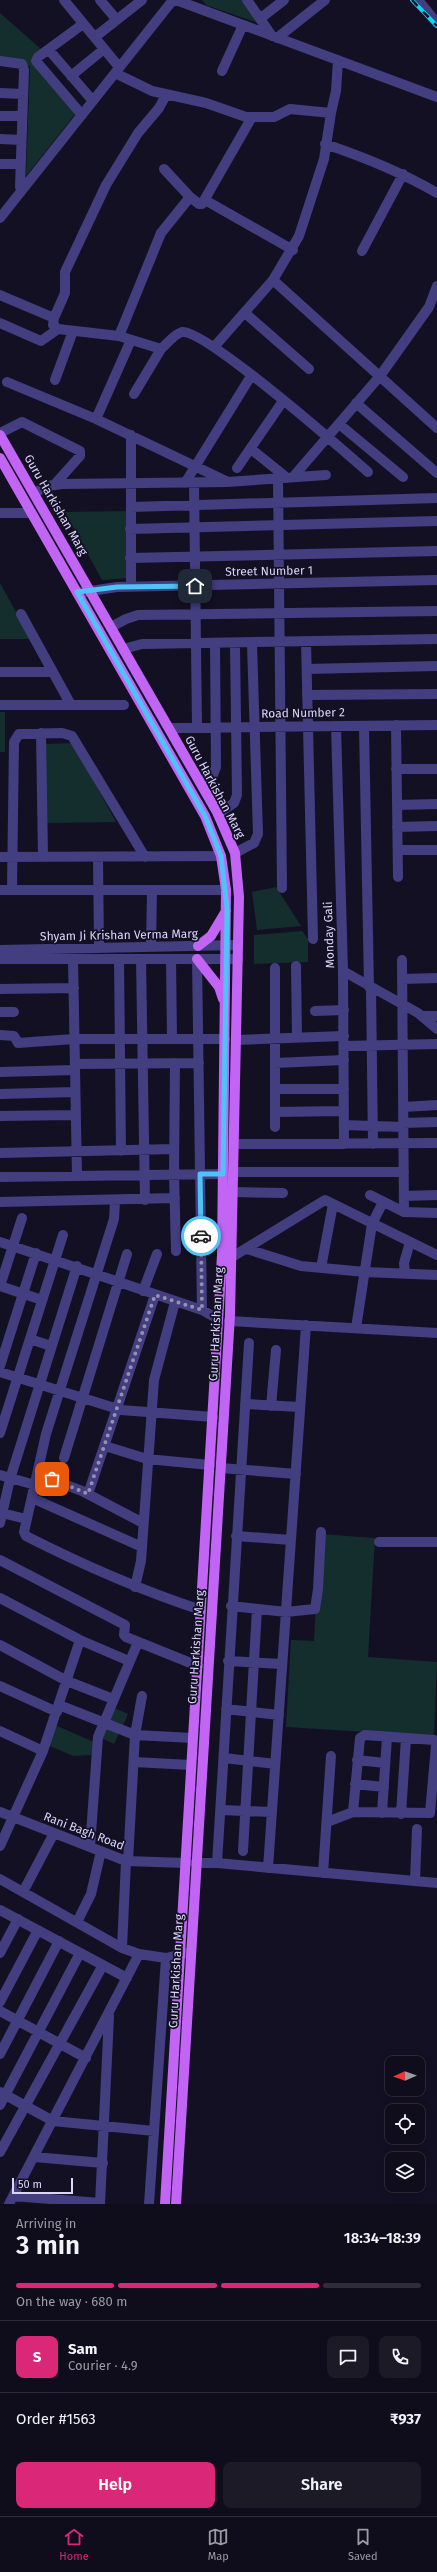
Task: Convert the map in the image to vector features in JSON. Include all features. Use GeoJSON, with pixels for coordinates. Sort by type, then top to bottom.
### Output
{"type":"FeatureCollection","features":[{"type":"Feature","properties":{"kind":"main road","name":"Guru Harkishan Marg"},"geometry":{"type":"LineString","coordinates":[[0,434],[218,814],[235,853],[239,892],[234,1192],[221,1468],[191,1863],[180,1954],[165,2204]]}},
{"type":"Feature","properties":{"kind":"main road","name":"Guru Harkishan Marg"},"geometry":{"type":"LineString","coordinates":[[0,458],[205,816],[221,856],[226,890],[226,1009],[218,1330],[191,1765],[191,1952],[176,2204]]}},
{"type":"Feature","properties":{"kind":"main road"},"geometry":{"type":"LineString","coordinates":[[198,946],[211,936],[220,924],[227,908]]}},
{"type":"Feature","properties":{"kind":"main road"},"geometry":{"type":"LineString","coordinates":[[197,959],[219,986],[226,1009]]}},
{"type":"Feature","properties":{"kind":"main road"},"geometry":{"type":"LineString","coordinates":[[218,1317],[229,1322],[218,1330]]}},
{"type":"Feature","properties":{"kind":"street"},"geometry":{"type":"LineString","coordinates":[[64,0],[95,37],[117,70],[152,91],[206,103],[252,117],[274,117],[290,109],[331,113]]}},
{"type":"Feature","properties":{"kind":"street"},"geometry":{"type":"LineString","coordinates":[[100,0],[116,20]]}},
{"type":"Feature","properties":{"kind":"street"},"geometry":{"type":"LineString","coordinates":[[0,218],[174,0],[437,97]]}},
{"type":"Feature","properties":{"kind":"street"},"geometry":{"type":"LineString","coordinates":[[247,0],[275,37]]}},
{"type":"Feature","properties":{"kind":"street"},"geometry":{"type":"LineString","coordinates":[[262,18],[284,0]]}},
{"type":"Feature","properties":{"kind":"street"},"geometry":{"type":"LineString","coordinates":[[275,37],[325,0]]}},
{"type":"Feature","properties":{"kind":"street"},"geometry":{"type":"LineString","coordinates":[[418,0],[437,23]]}},
{"type":"Feature","properties":{"kind":"street"},"geometry":{"type":"LineString","coordinates":[[95,37],[135,2]]}},
{"type":"Feature","properties":{"kind":"street"},"geometry":{"type":"LineString","coordinates":[[82,114],[36,64],[38,57],[83,24]]}},
{"type":"Feature","properties":{"kind":"street"},"geometry":{"type":"LineString","coordinates":[[222,71],[243,25]]}},
{"type":"Feature","properties":{"kind":"street"},"geometry":{"type":"LineString","coordinates":[[71,76],[104,49]]}},
{"type":"Feature","properties":{"kind":"street"},"geometry":{"type":"LineString","coordinates":[[49,50],[93,101]]}},
{"type":"Feature","properties":{"kind":"street"},"geometry":{"type":"LineString","coordinates":[[214,347],[273,280],[292,250],[314,195],[324,159],[325,144],[336,91],[338,60]]}},
{"type":"Feature","properties":{"kind":"street"},"geometry":{"type":"LineString","coordinates":[[0,61],[22,64],[25,75],[20,187]]}},
{"type":"Feature","properties":{"kind":"street"},"geometry":{"type":"LineString","coordinates":[[0,93],[23,94]]}},
{"type":"Feature","properties":{"kind":"street"},"geometry":{"type":"LineString","coordinates":[[161,349],[119,336],[58,329],[53,325],[54,318],[65,294],[65,272],[106,185],[138,133],[159,108],[166,95]]}},
{"type":"Feature","properties":{"kind":"street"},"geometry":{"type":"LineString","coordinates":[[0,116],[22,116]]}},
{"type":"Feature","properties":{"kind":"street"},"geometry":{"type":"LineString","coordinates":[[164,169],[190,197],[200,205],[205,200],[252,117]]}},
{"type":"Feature","properties":{"kind":"street"},"geometry":{"type":"LineString","coordinates":[[0,139],[21,140]]}},
{"type":"Feature","properties":{"kind":"street"},"geometry":{"type":"LineString","coordinates":[[325,144],[362,156],[403,174],[437,193]]}},
{"type":"Feature","properties":{"kind":"street"},"geometry":{"type":"LineString","coordinates":[[0,164],[20,164]]}},
{"type":"Feature","properties":{"kind":"street"},"geometry":{"type":"LineString","coordinates":[[362,251],[403,174]]}},
{"type":"Feature","properties":{"kind":"street"},"geometry":{"type":"LineString","coordinates":[[119,336],[161,234],[190,197]]}},
{"type":"Feature","properties":{"kind":"street"},"geometry":{"type":"LineString","coordinates":[[205,200],[292,250]]}},
{"type":"Feature","properties":{"kind":"street"},"geometry":{"type":"LineString","coordinates":[[273,280],[437,428]]}},
{"type":"Feature","properties":{"kind":"street"},"geometry":{"type":"LineString","coordinates":[[282,888],[278,727],[278,503],[286,478],[328,437],[380,376],[429,307],[437,286]]}},
{"type":"Feature","properties":{"kind":"street"},"geometry":{"type":"LineString","coordinates":[[0,295],[54,318]]}},
{"type":"Feature","properties":{"kind":"street"},"geometry":{"type":"LineString","coordinates":[[245,313],[309,369]]}},
{"type":"Feature","properties":{"kind":"street"},"geometry":{"type":"LineString","coordinates":[[0,323],[41,341],[58,329]]}},
{"type":"Feature","properties":{"kind":"street"},"geometry":{"type":"LineString","coordinates":[[55,380],[73,331]]}},
{"type":"Feature","properties":{"kind":"street"},"geometry":{"type":"LineString","coordinates":[[134,394],[161,349],[176,335],[183,332],[191,334],[214,347],[284,401],[368,472]]}},
{"type":"Feature","properties":{"kind":"street"},"geometry":{"type":"LineString","coordinates":[[96,419],[131,340]]}},
{"type":"Feature","properties":{"kind":"street"},"geometry":{"type":"LineString","coordinates":[[197,728],[194,528],[193,506],[189,483],[196,466],[251,376]]}},
{"type":"Feature","properties":{"kind":"street"},"geometry":{"type":"LineString","coordinates":[[7,382],[96,419],[227,482]]}},
{"type":"Feature","properties":{"kind":"street"},"geometry":{"type":"LineString","coordinates":[[237,468],[284,401]]}},
{"type":"Feature","properties":{"kind":"street"},"geometry":{"type":"LineString","coordinates":[[356,403],[437,473]]}},
{"type":"Feature","properties":{"kind":"street"},"geometry":{"type":"LineString","coordinates":[[0,434],[22,422],[80,451],[80,456],[55,484]]}},
{"type":"Feature","properties":{"kind":"street"},"geometry":{"type":"LineString","coordinates":[[339,424],[404,477]]}},
{"type":"Feature","properties":{"kind":"street"},"geometry":{"type":"LineString","coordinates":[[131,436],[131,586]]}},
{"type":"Feature","properties":{"kind":"street"},"geometry":{"type":"LineString","coordinates":[[251,449],[286,478]]}},
{"type":"Feature","properties":{"kind":"street"},"geometry":{"type":"LineString","coordinates":[[34,493],[55,484],[227,482],[326,475]]}},
{"type":"Feature","properties":{"kind":"street"},"geometry":{"type":"LineString","coordinates":[[131,507],[437,498]]}},
{"type":"Feature","properties":{"kind":"street"},"geometry":{"type":"LineString","coordinates":[[0,513],[31,513]]}},
{"type":"Feature","properties":{"kind":"street"},"geometry":{"type":"LineString","coordinates":[[130,529],[437,521]]}},
{"type":"Feature","properties":{"kind":"street"},"geometry":{"type":"LineString","coordinates":[[130,558],[437,551]]}},
{"type":"Feature","properties":{"kind":"street","name":"Street Number 1"},"geometry":{"type":"LineString","coordinates":[[77,592],[131,586],[195,586],[437,580]]}},
{"type":"Feature","properties":{"kind":"street"},"geometry":{"type":"LineString","coordinates":[[111,627],[131,616],[195,614],[278,615],[437,611]]}},
{"type":"Feature","properties":{"kind":"street"},"geometry":{"type":"LineString","coordinates":[[21,614],[71,704]]}},
{"type":"Feature","properties":{"kind":"street"},"geometry":{"type":"LineString","coordinates":[[123,649],[142,644],[252,644],[278,642],[437,639]]}},
{"type":"Feature","properties":{"kind":"street"},"geometry":{"type":"LineString","coordinates":[[306,642],[314,939]]}},
{"type":"Feature","properties":{"kind":"street"},"geometry":{"type":"LineString","coordinates":[[200,782],[216,771],[215,644]]}},
{"type":"Feature","properties":{"kind":"street"},"geometry":{"type":"LineString","coordinates":[[218,814],[234,803],[237,795],[235,644]]}},
{"type":"Feature","properties":{"kind":"street"},"geometry":{"type":"LineString","coordinates":[[235,853],[254,843],[258,834],[252,644]]}},
{"type":"Feature","properties":{"kind":"street"},"geometry":{"type":"LineString","coordinates":[[307,668],[437,666]]}},
{"type":"Feature","properties":{"kind":"street"},"geometry":{"type":"LineString","coordinates":[[0,672],[52,672]]}},
{"type":"Feature","properties":{"kind":"street"},"geometry":{"type":"LineString","coordinates":[[307,695],[437,694]]}},
{"type":"Feature","properties":{"kind":"street"},"geometry":{"type":"LineString","coordinates":[[0,705],[124,705]]}},
{"type":"Feature","properties":{"kind":"street"},"geometry":{"type":"LineString","coordinates":[[396,725],[398,877]]}},
{"type":"Feature","properties":{"kind":"street","name":"Road Number 2"},"geometry":{"type":"LineString","coordinates":[[169,728],[437,725]]}},
{"type":"Feature","properties":{"kind":"street","name":"Monday Gali"},"geometry":{"type":"LineString","coordinates":[[336,726],[344,971],[344,1144]]}},
{"type":"Feature","properties":{"kind":"street"},"geometry":{"type":"LineString","coordinates":[[364,726],[373,1144]]}},
{"type":"Feature","properties":{"kind":"street"},"geometry":{"type":"LineString","coordinates":[[41,733],[43,857]]}},
{"type":"Feature","properties":{"kind":"street"},"geometry":{"type":"LineString","coordinates":[[12,889],[14,739],[19,734],[62,733],[72,736],[146,857]]}},
{"type":"Feature","properties":{"kind":"street"},"geometry":{"type":"LineString","coordinates":[[396,769],[437,769]]}},
{"type":"Feature","properties":{"kind":"street"},"geometry":{"type":"LineString","coordinates":[[397,805],[437,804]]}},
{"type":"Feature","properties":{"kind":"street"},"geometry":{"type":"LineString","coordinates":[[397,827],[437,826]]}},
{"type":"Feature","properties":{"kind":"street"},"geometry":{"type":"LineString","coordinates":[[398,850],[437,850]]}},
{"type":"Feature","properties":{"kind":"street"},"geometry":{"type":"LineString","coordinates":[[0,858],[221,856]]}},
{"type":"Feature","properties":{"kind":"street"},"geometry":{"type":"LineString","coordinates":[[98,857],[99,948]]}},
{"type":"Feature","properties":{"kind":"street"},"geometry":{"type":"LineString","coordinates":[[0,890],[226,890]]}},
{"type":"Feature","properties":{"kind":"street"},"geometry":{"type":"LineString","coordinates":[[151,947],[152,890]]}},
{"type":"Feature","properties":{"kind":"street","name":"Shyam Ji Krishan Verma Marg"},"geometry":{"type":"LineString","coordinates":[[0,950],[238,946]]}},
{"type":"Feature","properties":{"kind":"street","name":"Shyam Ji Krishan Verma Marg"},"geometry":{"type":"LineString","coordinates":[[0,959],[238,959]]}},
{"type":"Feature","properties":{"kind":"street"},"geometry":{"type":"LineString","coordinates":[[73,959],[77,1176]]}},
{"type":"Feature","properties":{"kind":"street"},"geometry":{"type":"LineString","coordinates":[[119,959],[121,1151]]}},
{"type":"Feature","properties":{"kind":"street"},"geometry":{"type":"LineString","coordinates":[[141,959],[143,1039],[143,1175],[145,1200]]}},
{"type":"Feature","properties":{"kind":"street"},"geometry":{"type":"LineString","coordinates":[[171,959],[172,1039]]}},
{"type":"Feature","properties":{"kind":"street"},"geometry":{"type":"LineString","coordinates":[[197,959],[202,1310]]}},
{"type":"Feature","properties":{"kind":"street"},"geometry":{"type":"LineString","coordinates":[[402,960],[404,1212]]}},
{"type":"Feature","properties":{"kind":"street"},"geometry":{"type":"LineString","coordinates":[[296,966],[297,1038]]}},
{"type":"Feature","properties":{"kind":"street"},"geometry":{"type":"LineString","coordinates":[[275,968],[275,1127]]}},
{"type":"Feature","properties":{"kind":"street"},"geometry":{"type":"LineString","coordinates":[[344,971],[370,988],[422,1016],[437,1029]]}},
{"type":"Feature","properties":{"kind":"street"},"geometry":{"type":"LineString","coordinates":[[402,979],[437,978]]}},
{"type":"Feature","properties":{"kind":"street"},"geometry":{"type":"LineString","coordinates":[[0,989],[74,988]]}},
{"type":"Feature","properties":{"kind":"street"},"geometry":{"type":"LineString","coordinates":[[315,1011],[344,1010]]}},
{"type":"Feature","properties":{"kind":"street"},"geometry":{"type":"LineString","coordinates":[[0,1012],[14,1012]]}},
{"type":"Feature","properties":{"kind":"street"},"geometry":{"type":"LineString","coordinates":[[422,1016],[437,1016]]}},
{"type":"Feature","properties":{"kind":"street"},"geometry":{"type":"LineString","coordinates":[[0,1035],[14,1036],[18,1043],[74,1039],[225,1039]]}},
{"type":"Feature","properties":{"kind":"street"},"geometry":{"type":"LineString","coordinates":[[237,1040],[344,1036]]}},
{"type":"Feature","properties":{"kind":"street"},"geometry":{"type":"LineString","coordinates":[[344,1046],[437,1044]]}},
{"type":"Feature","properties":{"kind":"street"},"geometry":{"type":"LineString","coordinates":[[275,1062],[344,1060]]}},
{"type":"Feature","properties":{"kind":"street"},"geometry":{"type":"LineString","coordinates":[[175,1063],[174,1174],[176,1251]]}},
{"type":"Feature","properties":{"kind":"street"},"geometry":{"type":"LineString","coordinates":[[0,1072],[119,1064],[199,1063]]}},
{"type":"Feature","properties":{"kind":"street"},"geometry":{"type":"LineString","coordinates":[[275,1089],[344,1089]]}},
{"type":"Feature","properties":{"kind":"street"},"geometry":{"type":"LineString","coordinates":[[0,1094],[75,1092]]}},
{"type":"Feature","properties":{"kind":"street"},"geometry":{"type":"LineString","coordinates":[[403,1107],[437,1105]]}},
{"type":"Feature","properties":{"kind":"street"},"geometry":{"type":"LineString","coordinates":[[275,1112],[344,1111]]}},
{"type":"Feature","properties":{"kind":"street"},"geometry":{"type":"LineString","coordinates":[[0,1116],[76,1114]]}},
{"type":"Feature","properties":{"kind":"street"},"geometry":{"type":"LineString","coordinates":[[344,1125],[373,1126],[437,1122]]}},
{"type":"Feature","properties":{"kind":"street"},"geometry":{"type":"LineString","coordinates":[[235,1144],[437,1143]]}},
{"type":"Feature","properties":{"kind":"street"},"geometry":{"type":"LineString","coordinates":[[0,1153],[143,1151],[174,1149]]}},
{"type":"Feature","properties":{"kind":"street"},"geometry":{"type":"LineString","coordinates":[[234,1172],[404,1172]]}},
{"type":"Feature","properties":{"kind":"street"},"geometry":{"type":"LineString","coordinates":[[0,1177],[223,1174]]}},
{"type":"Feature","properties":{"kind":"street"},"geometry":{"type":"LineString","coordinates":[[234,1192],[283,1193]]}},
{"type":"Feature","properties":{"kind":"street"},"geometry":{"type":"LineString","coordinates":[[370,1195],[404,1212],[437,1213]]}},
{"type":"Feature","properties":{"kind":"street"},"geometry":{"type":"LineString","coordinates":[[404,1196],[437,1195]]}},
{"type":"Feature","properties":{"kind":"street"},"geometry":{"type":"LineString","coordinates":[[0,1202],[115,1201],[175,1198]]}},
{"type":"Feature","properties":{"kind":"street"},"geometry":{"type":"LineString","coordinates":[[232,1256],[247,1249],[325,1200],[437,1255]]}},
{"type":"Feature","properties":{"kind":"street"},"geometry":{"type":"LineString","coordinates":[[115,1201],[114,1220],[46,1434],[24,1532],[26,1536],[91,1569],[135,1587],[201,1610]]}},
{"type":"Feature","properties":{"kind":"street"},"geometry":{"type":"LineString","coordinates":[[356,1328],[372,1224],[383,1202]]}},
{"type":"Feature","properties":{"kind":"street"},"geometry":{"type":"LineString","coordinates":[[322,1268],[333,1204]]}},
{"type":"Feature","properties":{"kind":"street"},"geometry":{"type":"LineString","coordinates":[[22,1218],[0,1286],[42,1300]]}},
{"type":"Feature","properties":{"kind":"street"},"geometry":{"type":"LineString","coordinates":[[0,1433],[63,1235]]}},
{"type":"Feature","properties":{"kind":"street"},"geometry":{"type":"LineString","coordinates":[[0,1242],[77,1266],[218,1317]]}},
{"type":"Feature","properties":{"kind":"street"},"geometry":{"type":"LineString","coordinates":[[405,1274],[404,1263],[410,1242]]}},
{"type":"Feature","properties":{"kind":"street"},"geometry":{"type":"LineString","coordinates":[[247,1249],[301,1266],[364,1272],[437,1275]]}},
{"type":"Feature","properties":{"kind":"street"},"geometry":{"type":"LineString","coordinates":[[0,1366],[36,1253]]}},
{"type":"Feature","properties":{"kind":"street"},"geometry":{"type":"LineString","coordinates":[[64,1458],[120,1282],[127,1254]]}},
{"type":"Feature","properties":{"kind":"street"},"geometry":{"type":"LineString","coordinates":[[143,1291],[157,1254]]}},
{"type":"Feature","properties":{"kind":"street"},"geometry":{"type":"LineString","coordinates":[[26,1519],[1,1518],[10,1479],[77,1266]]}},
{"type":"Feature","properties":{"kind":"street"},"geometry":{"type":"LineString","coordinates":[[88,1494],[118,1409],[155,1295]]}},
{"type":"Feature","properties":{"kind":"street"},"geometry":{"type":"LineString","coordinates":[[135,1587],[142,1547],[146,1459],[155,1369],[176,1302]]}},
{"type":"Feature","properties":{"kind":"street"},"geometry":{"type":"LineString","coordinates":[[229,1322],[437,1333]]}},
{"type":"Feature","properties":{"kind":"street"},"geometry":{"type":"LineString","coordinates":[[268,1868],[306,1325]]}},
{"type":"Feature","properties":{"kind":"street"},"geometry":{"type":"LineString","coordinates":[[30,1339],[51,1346]]}},
{"type":"Feature","properties":{"kind":"street"},"geometry":{"type":"LineString","coordinates":[[217,1863],[224,1758],[228,1660],[249,1342]]}},
{"type":"Feature","properties":{"kind":"street"},"geometry":{"type":"LineString","coordinates":[[271,1406],[276,1350]]}},
{"type":"Feature","properties":{"kind":"street"},"geometry":{"type":"LineString","coordinates":[[0,1372],[118,1409],[150,1414],[213,1417]]}},
{"type":"Feature","properties":{"kind":"street"},"geometry":{"type":"LineString","coordinates":[[245,1404],[300,1407]]}},
{"type":"Feature","properties":{"kind":"street"},"geometry":{"type":"LineString","coordinates":[[105,1446],[146,1459],[210,1465]]}},
{"type":"Feature","properties":{"kind":"street"},"geometry":{"type":"LineString","coordinates":[[221,1468],[296,1474]]}},
{"type":"Feature","properties":{"kind":"street"},"geometry":{"type":"LineString","coordinates":[[37,1474],[88,1494],[143,1523]]}},
{"type":"Feature","properties":{"kind":"street"},"geometry":{"type":"LineString","coordinates":[[0,1475],[35,1485]]}},
{"type":"Feature","properties":{"kind":"street"},"geometry":{"type":"LineString","coordinates":[[32,1498],[142,1547]]}},
{"type":"Feature","properties":{"kind":"street"},"geometry":{"type":"LineString","coordinates":[[232,1606],[286,1612],[315,1609],[321,1532]]}},
{"type":"Feature","properties":{"kind":"street"},"geometry":{"type":"LineString","coordinates":[[236,1536],[291,1540]]}},
{"type":"Feature","properties":{"kind":"street"},"geometry":{"type":"LineString","coordinates":[[378,1542],[437,1542]]}},
{"type":"Feature","properties":{"kind":"street"},"geometry":{"type":"LineString","coordinates":[[0,1560],[125,1625],[125,1636],[198,1666]]}},
{"type":"Feature","properties":{"kind":"street"},"geometry":{"type":"LineString","coordinates":[[0,1598],[80,1640],[129,1661]]}},
{"type":"Feature","properties":{"kind":"street"},"geometry":{"type":"LineString","coordinates":[[243,1851],[257,1609]]}},
{"type":"Feature","properties":{"kind":"street"},"geometry":{"type":"LineString","coordinates":[[0,1846],[43,1751],[68,1681],[80,1640]]}},
{"type":"Feature","properties":{"kind":"street"},"geometry":{"type":"LineString","coordinates":[[90,1847],[98,1740],[104,1721],[138,1642]]}},
{"type":"Feature","properties":{"kind":"street"},"geometry":{"type":"LineString","coordinates":[[0,1645],[68,1681],[113,1699]]}},
{"type":"Feature","properties":{"kind":"street"},"geometry":{"type":"LineString","coordinates":[[228,1660],[282,1664]]}},
{"type":"Feature","properties":{"kind":"street"},"geometry":{"type":"LineString","coordinates":[[0,1686],[58,1708],[104,1721],[135,1735],[193,1738]]}},
{"type":"Feature","properties":{"kind":"street"},"geometry":{"type":"LineString","coordinates":[[122,1948],[135,1735],[142,1696]]}},
{"type":"Feature","properties":{"kind":"street"},"geometry":{"type":"LineString","coordinates":[[226,1709],[279,1715]]}},
{"type":"Feature","properties":{"kind":"street"},"geometry":{"type":"LineString","coordinates":[[0,1732],[43,1751]]}},
{"type":"Feature","properties":{"kind":"street"},"geometry":{"type":"LineString","coordinates":[[327,1822],[353,1812],[426,1815],[431,1811],[436,1746],[431,1739],[362,1736],[358,1741],[353,1812]]}},
{"type":"Feature","properties":{"kind":"street"},"geometry":{"type":"LineString","coordinates":[[382,1813],[387,1737]]}},
{"type":"Feature","properties":{"kind":"street"},"geometry":{"type":"LineString","coordinates":[[401,1814],[406,1738]]}},
{"type":"Feature","properties":{"kind":"street"},"geometry":{"type":"LineString","coordinates":[[323,1873],[332,1756]]}},
{"type":"Feature","properties":{"kind":"street"},"geometry":{"type":"LineString","coordinates":[[224,1758],[275,1764]]}},
{"type":"Feature","properties":{"kind":"street"},"geometry":{"type":"LineString","coordinates":[[357,1760],[385,1763]]}},
{"type":"Feature","properties":{"kind":"street"},"geometry":{"type":"LineString","coordinates":[[134,1762],[191,1765]]}},
{"type":"Feature","properties":{"kind":"street"},"geometry":{"type":"LineString","coordinates":[[355,1784],[384,1787]]}},
{"type":"Feature","properties":{"kind":"street"},"geometry":{"type":"LineString","coordinates":[[221,1810],[272,1812]]}},
{"type":"Feature","properties":{"kind":"street","name":"Rani Bagh Road"},"geometry":{"type":"LineString","coordinates":[[0,1812],[127,1861],[217,1863],[437,1883]]}},
{"type":"Feature","properties":{"kind":"street"},"geometry":{"type":"LineString","coordinates":[[415,1881],[417,1829]]}},
{"type":"Feature","properties":{"kind":"street"},"geometry":{"type":"LineString","coordinates":[[23,1892],[54,1833]]}},
{"type":"Feature","properties":{"kind":"street"},"geometry":{"type":"LineString","coordinates":[[77,1922],[93,1890],[101,1851]]}},
{"type":"Feature","properties":{"kind":"street"},"geometry":{"type":"LineString","coordinates":[[0,1879],[122,1948],[139,1954],[166,1958],[191,1952]]}},
{"type":"Feature","properties":{"kind":"street"},"geometry":{"type":"LineString","coordinates":[[0,1910],[127,1978]]}},
{"type":"Feature","properties":{"kind":"street"},"geometry":{"type":"LineString","coordinates":[[0,1953],[18,1920]]}},
{"type":"Feature","properties":{"kind":"street"},"geometry":{"type":"LineString","coordinates":[[0,2002],[38,1930]]}},
{"type":"Feature","properties":{"kind":"street"},"geometry":{"type":"LineString","coordinates":[[0,2054],[59,1942]]}},
{"type":"Feature","properties":{"kind":"street"},"geometry":{"type":"LineString","coordinates":[[0,2105],[3,2094],[39,2032],[80,1953]]}},
{"type":"Feature","properties":{"kind":"street"},"geometry":{"type":"LineString","coordinates":[[109,2012],[105,2126],[100,2204],[11,2200],[139,1954]]}},
{"type":"Feature","properties":{"kind":"street"},"geometry":{"type":"LineString","coordinates":[[149,2204],[166,1958]]}},
{"type":"Feature","properties":{"kind":"street"},"geometry":{"type":"LineString","coordinates":[[0,2152],[103,1965]]}},
{"type":"Feature","properties":{"kind":"street"},"geometry":{"type":"LineString","coordinates":[[0,2011],[86,2058]]}},
{"type":"Feature","properties":{"kind":"street"},"geometry":{"type":"LineString","coordinates":[[3,2094],[53,2120],[154,2131]]}},
{"type":"Feature","properties":{"kind":"street"},"geometry":{"type":"LineString","coordinates":[[34,2157],[103,2163]]}},
{"type":"Feature","properties":{"kind":"green space"},"geometry":{"type":"Polygon","coordinates":[[[202,0],[242,0],[261,24],[206,5],[202,0]]]}},
{"type":"Feature","properties":{"kind":"green space"},"geometry":{"type":"Polygon","coordinates":[[[0,13],[41,49],[31,59],[76,113],[26,176],[30,66],[0,64],[0,13]]]}},
{"type":"Feature","properties":{"kind":"green space"},"geometry":{"type":"Polygon","coordinates":[[[127,511],[128,578],[102,580],[65,512],[127,511]]]}},
{"type":"Feature","properties":{"kind":"green space"},"geometry":{"type":"Polygon","coordinates":[[[0,583],[31,639],[0,639],[0,583]]]}},
{"type":"Feature","properties":{"kind":"green space"},"geometry":{"type":"Polygon","coordinates":[[[0,712],[5,712],[5,752],[0,752],[0,712]]]}},
{"type":"Feature","properties":{"kind":"green space"},"geometry":{"type":"Polygon","coordinates":[[[73,743],[116,822],[46,823],[45,744],[73,743]]]}},
{"type":"Feature","properties":{"kind":"green space"},"geometry":{"type":"Polygon","coordinates":[[[276,887],[301,926],[257,930],[252,892],[276,887]]]}},
{"type":"Feature","properties":{"kind":"green space"},"geometry":{"type":"Polygon","coordinates":[[[302,931],[308,939],[308,962],[254,964],[254,935],[302,931]]]}},
{"type":"Feature","properties":{"kind":"green space"},"geometry":{"type":"Polygon","coordinates":[[[320,1534],[375,1538],[368,1657],[437,1662],[434,1736],[286,1727],[291,1640],[314,1641],[320,1534]]]}},
{"type":"Feature","properties":{"kind":"green space"},"geometry":{"type":"Polygon","coordinates":[[[112,1707],[128,1714],[122,1728],[106,1721],[112,1707]]]}},
{"type":"Feature","properties":{"kind":"green space"},"geometry":{"type":"Polygon","coordinates":[[[105,1724],[120,1731],[114,1744],[99,1737],[105,1724]]]}},
{"type":"Feature","properties":{"kind":"green space"},"geometry":{"type":"Polygon","coordinates":[[[55,1725],[96,1743],[95,1755],[73,1756],[48,1745],[55,1725]]]}},
{"type":"Feature","properties":{"kind":"railway"},"geometry":{"type":"LineString","coordinates":[[412,0],[437,26]]}},
{"type":"Feature","properties":{"kind":"way so far"},"geometry":{"type":"LineString","coordinates":[[52,1479],[88,1494],[118,1409],[155,1295],[202,1310],[201,1236]]}},
{"type":"Feature","properties":{"kind":"route"},"geometry":{"type":"LineString","coordinates":[[195,586],[117,587],[77,592],[205,816],[221,856],[227,908],[223,1174],[200,1174],[201,1236]]}}]}
